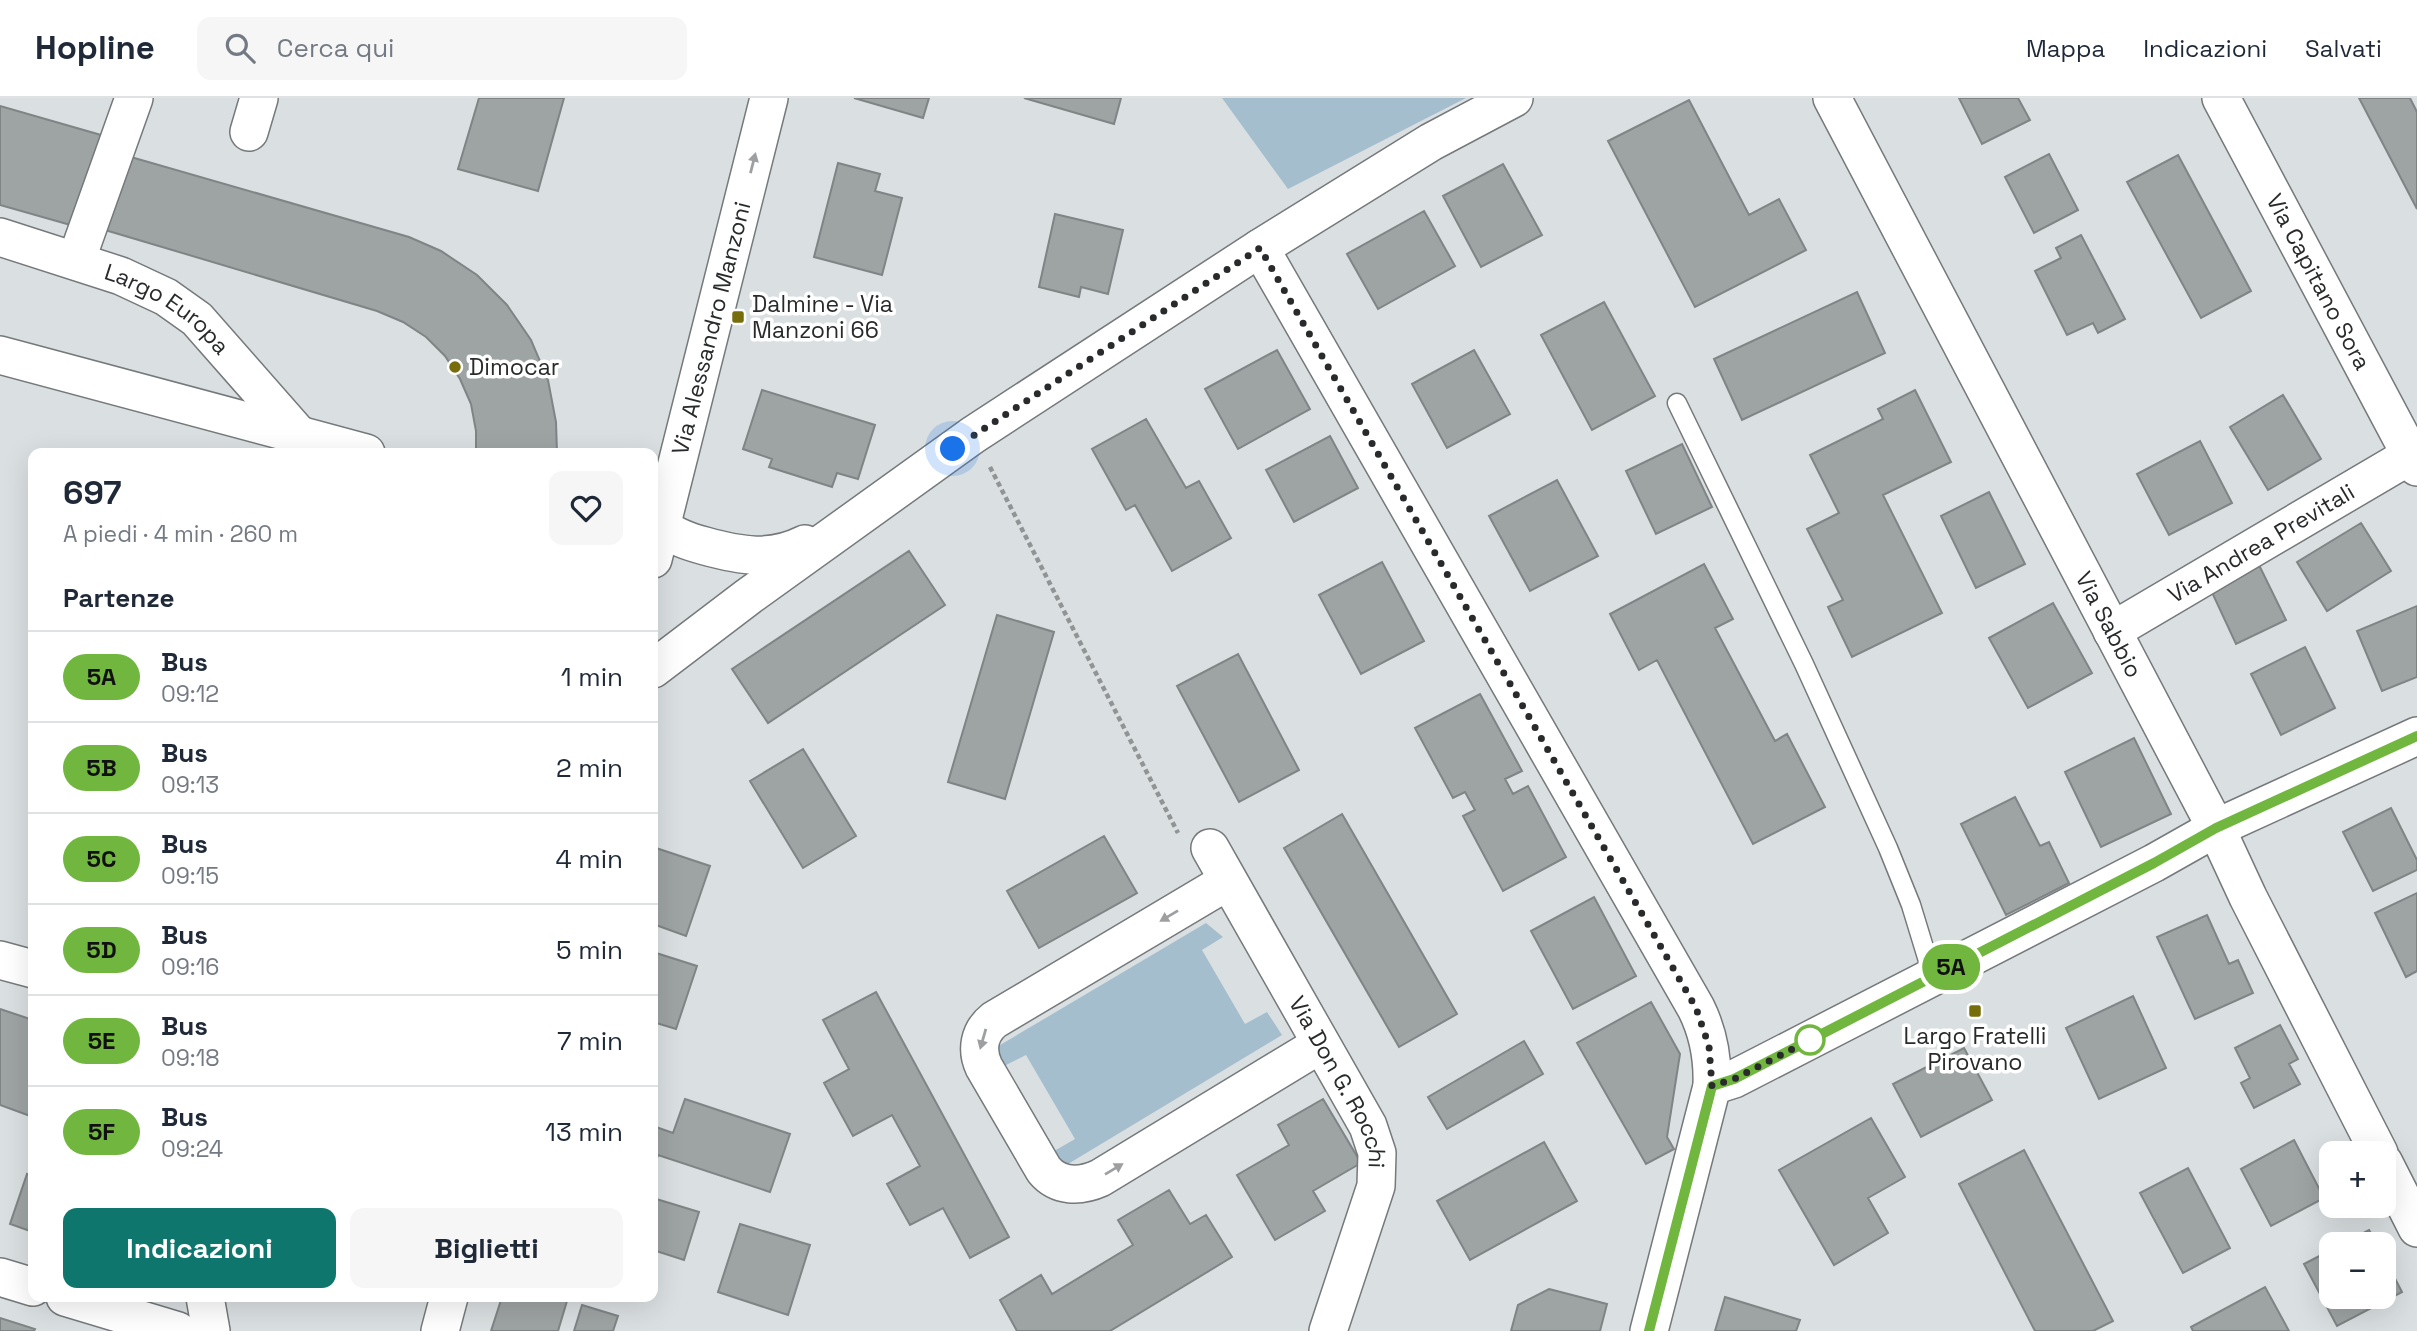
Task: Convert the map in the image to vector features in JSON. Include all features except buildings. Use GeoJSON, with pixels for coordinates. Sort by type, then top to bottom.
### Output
{"type":"FeatureCollection","features":[{"type":"Feature","properties":{"kind":"street"},"geometry":{"type":"LineString","coordinates":[[76,261],[134,98]]}},
{"type":"Feature","properties":{"kind":"street"},"geometry":{"type":"LineString","coordinates":[[249,132],[259,98]]}},
{"type":"Feature","properties":{"kind":"street","name":"Via Alessandro Manzoni"},"geometry":{"type":"LineString","coordinates":[[658,532],[769,98]]}},
{"type":"Feature","properties":{"kind":"street"},"geometry":{"type":"LineString","coordinates":[[658,664],[748,596],[973,435],[1260,248],[1431,142],[1514,98]]}},
{"type":"Feature","properties":{"kind":"street","name":"Via Sabbio"},"geometry":{"type":"LineString","coordinates":[[1832,98],[2216,828],[2248,897],[2373,1141]]}},
{"type":"Feature","properties":{"kind":"street","name":"Via Capitano Sora"},"geometry":{"type":"LineString","coordinates":[[2221,98],[2414,461]]}},
{"type":"Feature","properties":{"kind":"street","name":"Largo Europa"},"geometry":{"type":"LineString","coordinates":[[0,237],[136,282],[166,297],[208,331],[299,435]]}},
{"type":"Feature","properties":{"kind":"street"},"geometry":{"type":"LineString","coordinates":[[1260,248],[1696,1008],[1709,1046],[1712,1086],[1649,1331]]}},
{"type":"Feature","properties":{"kind":"street"},"geometry":{"type":"LineString","coordinates":[[0,355],[347,448]]}},
{"type":"Feature","properties":{"kind":"street","name":"Via Andrea Previtali"},"geometry":{"type":"LineString","coordinates":[[2112,632],[2414,461]]}},
{"type":"Feature","properties":{"kind":"street"},"geometry":{"type":"LineString","coordinates":[[658,540],[675,536],[734,554],[761,556],[785,553],[853,521]]}},
{"type":"Feature","properties":{"kind":"street"},"geometry":{"type":"LineString","coordinates":[[1712,1086],[1744,1074],[2216,828],[2417,736]]}},
{"type":"Feature","properties":{"kind":"street","name":"Via Don G. Rocchi"},"geometry":{"type":"LineString","coordinates":[[1209,848],[1368,1126],[1375,1145],[1378,1164],[1374,1198],[1328,1331]]}},
{"type":"Feature","properties":{"kind":"street"},"geometry":{"type":"LineString","coordinates":[[1228,881],[994,1020],[983,1031],[980,1040],[979,1051],[984,1067],[1044,1170],[1058,1181],[1080,1184],[1100,1178],[1321,1044]]}},
{"type":"Feature","properties":{"kind":"street"},"geometry":{"type":"LineString","coordinates":[[0,960],[28,968]]}},
{"type":"Feature","properties":{"kind":"street"},"geometry":{"type":"LineString","coordinates":[[2396,1187],[2417,1228]]}},
{"type":"Feature","properties":{"kind":"street"},"geometry":{"type":"LineString","coordinates":[[0,1277],[28,1285]]}},
{"type":"Feature","properties":{"kind":"street"},"geometry":{"type":"LineString","coordinates":[[82,1302],[178,1331]]}},
{"type":"Feature","properties":{"kind":"street"},"geometry":{"type":"LineString","coordinates":[[206,1302],[211,1331]]}},
{"type":"Feature","properties":{"kind":"street"},"geometry":{"type":"LineString","coordinates":[[440,1331],[448,1302]]}},
{"type":"Feature","properties":{"kind":"lane"},"geometry":{"type":"LineString","coordinates":[[1677,402],[1804,664],[1888,848],[1904,887],[1933,977]]}},
{"type":"Feature","properties":{"kind":"path"},"geometry":{"type":"LineString","coordinates":[[973,435],[1181,839],[1209,848]]}},
{"type":"Feature","properties":{"kind":"shaded area"},"geometry":{"type":"Polygon","coordinates":[[[1222,98],[1466,98],[1288,189],[1222,98]]]}},
{"type":"Feature","properties":{"kind":"shaded area"},"geometry":{"type":"Polygon","coordinates":[[[1206,923],[1223,937],[1202,950],[1245,1024],[1267,1012],[1282,1035],[1068,1164],[1049,1154],[1075,1139],[1026,1055],[1000,1068],[990,1051],[1206,923]]]}},
{"type":"Feature","properties":{"kind":"bus line","name":"5A"},"geometry":{"type":"LineString","coordinates":[[1649,1331],[1712,1086],[1734,1079],[2154,863],[2216,828],[2417,736]]}},
{"type":"Feature","properties":{"kind":"place","name":"Dalmine - Via Manzoni 66"},"geometry":{"type":"Point","coordinates":[738,317]}},
{"type":"Feature","properties":{"kind":"place","name":"Dimocar"},"geometry":{"type":"Point","coordinates":[455,367]}},
{"type":"Feature","properties":{"kind":"place","name":"Largo Fratelli Pirovano"},"geometry":{"type":"Point","coordinates":[1975,1011]}},
{"type":"Feature","properties":{"kind":"route"},"geometry":{"type":"LineString","coordinates":[[953,449],[1260,248],[1701,1017],[1712,1060],[1712,1086],[1734,1079],[1810,1040]]}}]}
